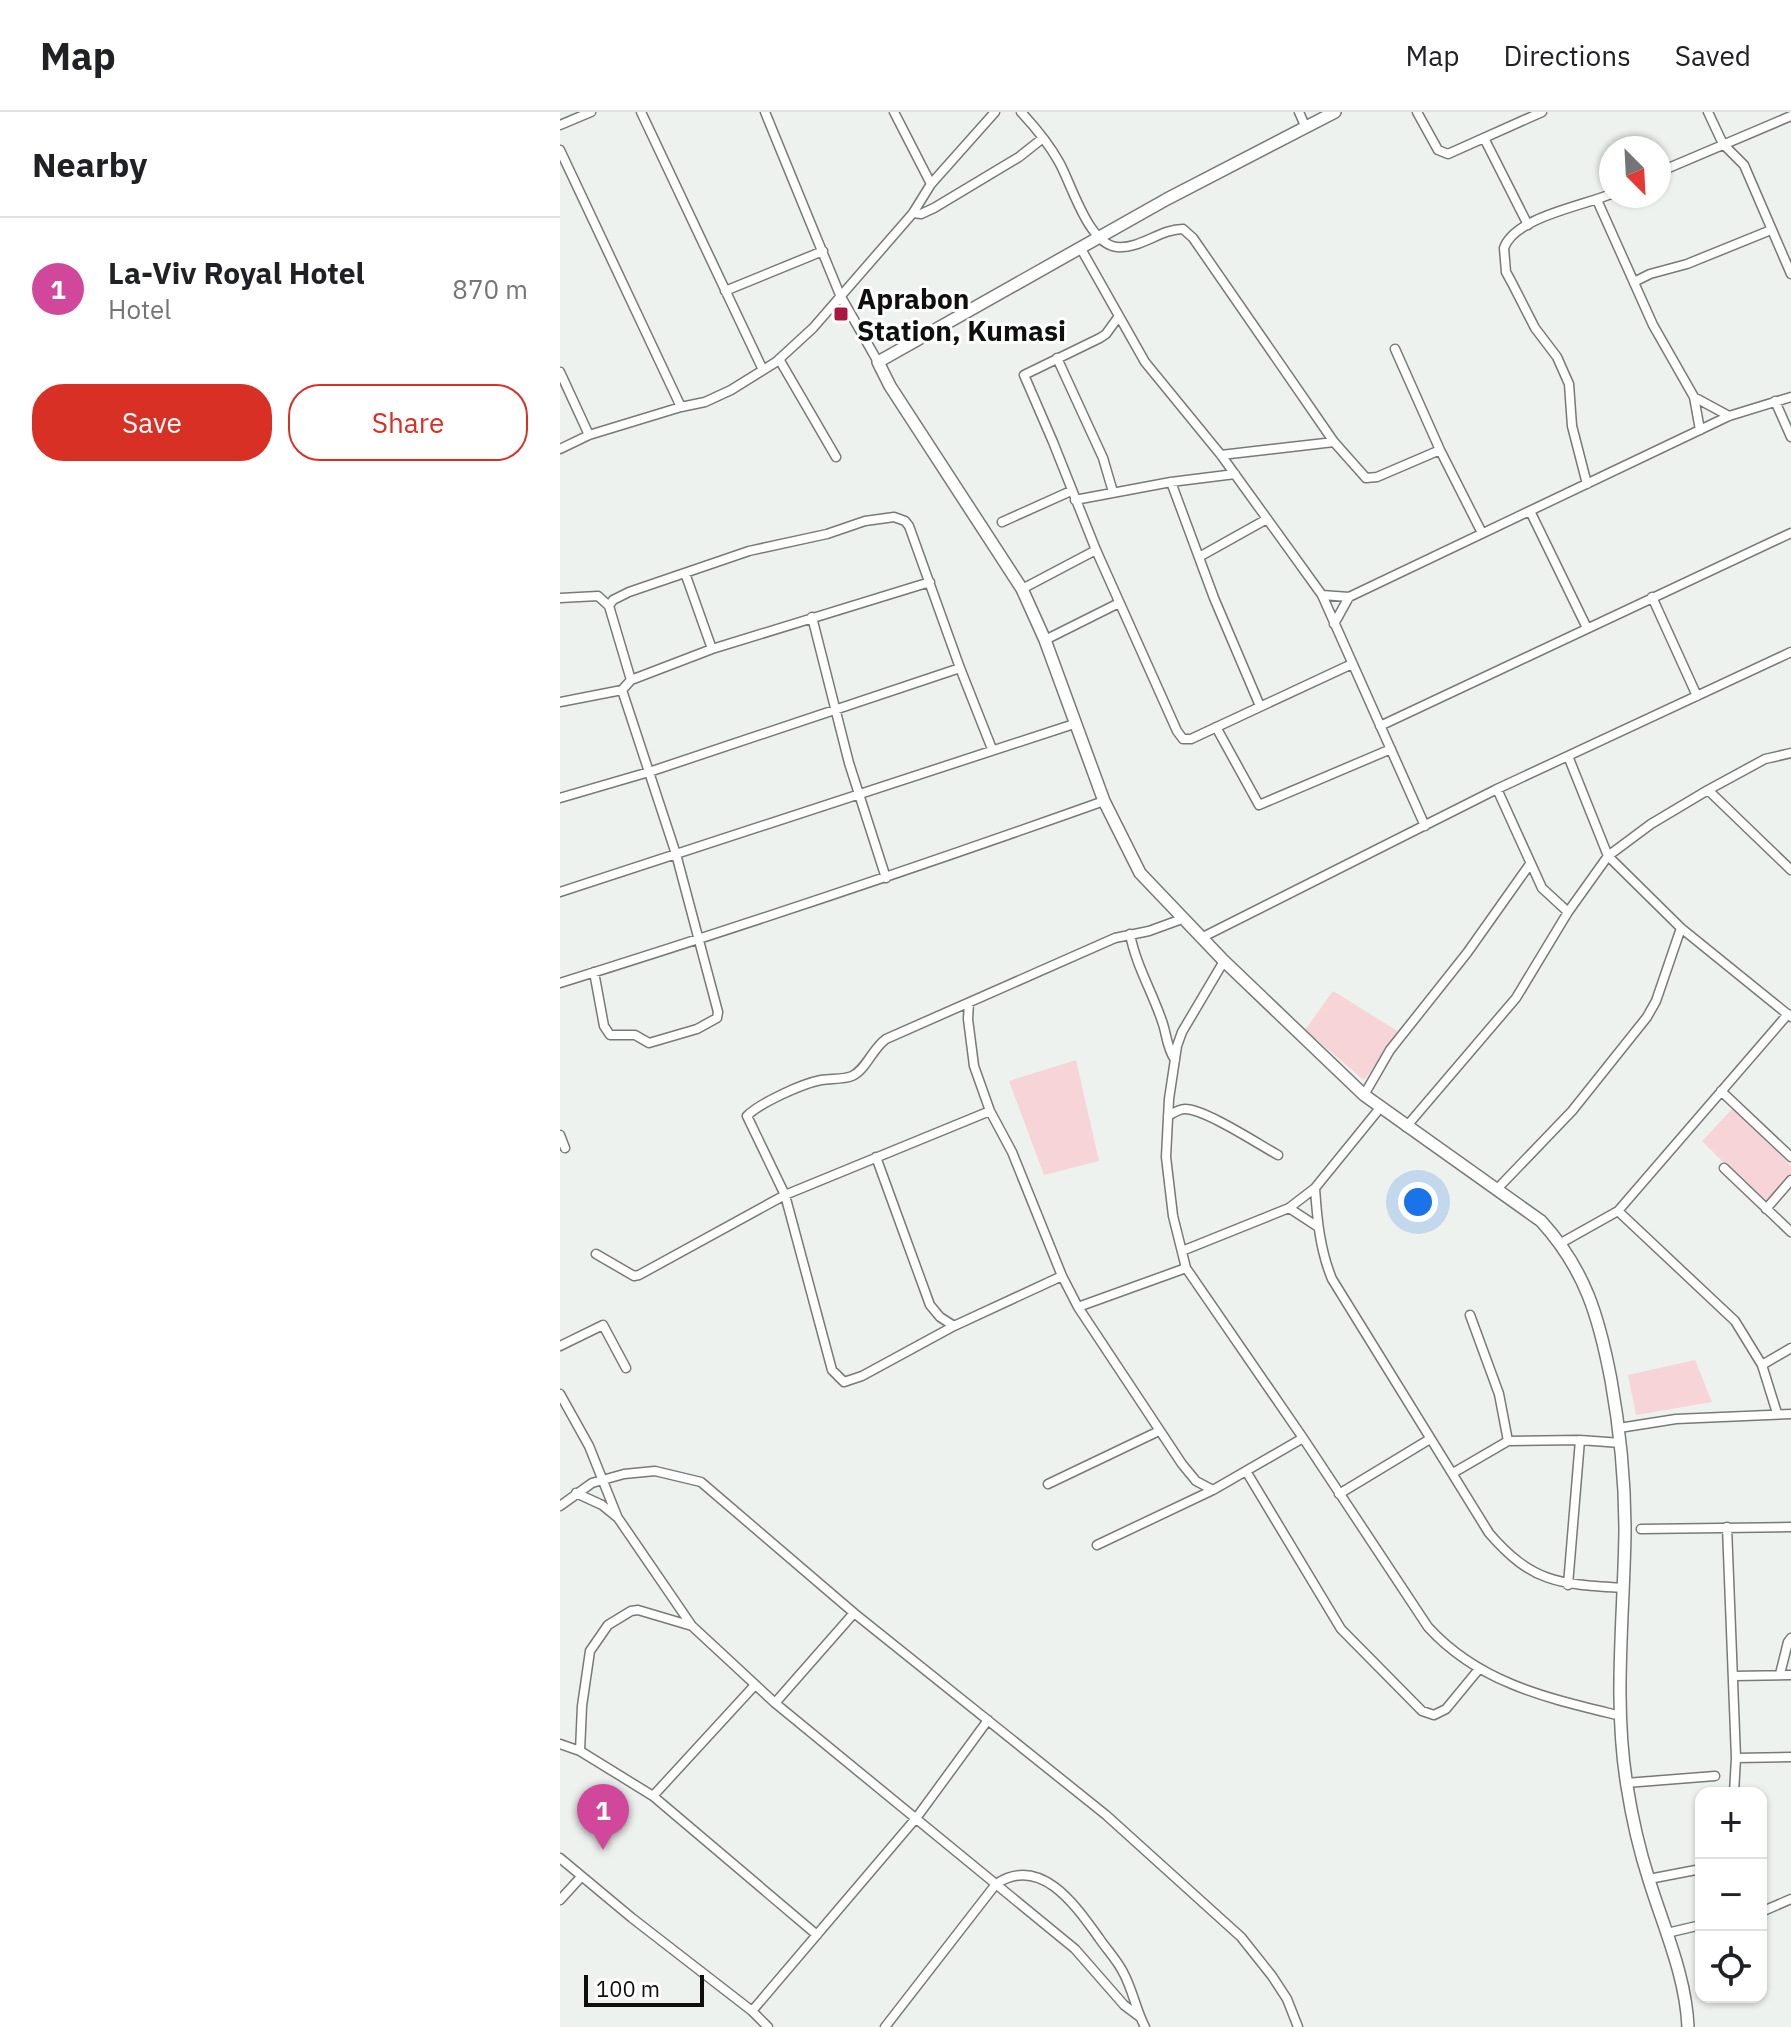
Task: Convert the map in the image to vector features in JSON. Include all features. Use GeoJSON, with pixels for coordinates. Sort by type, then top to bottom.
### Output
{"type":"FeatureCollection","features":[{"type":"Feature","properties":{"kind":"street"},"geometry":{"type":"LineString","coordinates":[[560,125],[591,112]]}},
{"type":"Feature","properties":{"kind":"street"},"geometry":{"type":"LineString","coordinates":[[641,112],[763,370]]}},
{"type":"Feature","properties":{"kind":"street"},"geometry":{"type":"LineString","coordinates":[[765,112],[840,295],[890,386],[1022,589],[1045,640],[1104,801],[1140,873],[1224,961],[1364,1095],[1541,1221],[1561,1243],[1579,1272],[1602,1330],[1621,1443],[1625,1531],[1621,1716],[1626,1783],[1636,1836],[1682,1985],[1688,2027]]}},
{"type":"Feature","properties":{"kind":"street"},"geometry":{"type":"LineString","coordinates":[[894,112],[931,184]]}},
{"type":"Feature","properties":{"kind":"street"},"geometry":{"type":"LineString","coordinates":[[560,449],[589,435],[705,402],[731,390],[779,359],[813,328],[913,213],[931,184],[995,112]]}},
{"type":"Feature","properties":{"kind":"street"},"geometry":{"type":"LineString","coordinates":[[1021,112],[1059,161],[1097,238],[1112,247],[1134,245],[1174,229],[1183,229],[1193,238],[1334,442],[1366,478],[1377,477],[1440,450]]}},
{"type":"Feature","properties":{"kind":"street"},"geometry":{"type":"LineString","coordinates":[[1299,112],[1306,128]]}},
{"type":"Feature","properties":{"kind":"street"},"geometry":{"type":"LineString","coordinates":[[878,362],[1167,199],[1335,112]]}},
{"type":"Feature","properties":{"kind":"street"},"geometry":{"type":"LineString","coordinates":[[1417,112],[1443,154],[1542,112]]}},
{"type":"Feature","properties":{"kind":"street"},"geometry":{"type":"LineString","coordinates":[[1708,112],[1723,144],[1744,165],[1791,274]]}},
{"type":"Feature","properties":{"kind":"street"},"geometry":{"type":"LineString","coordinates":[[1671,167],[1791,116]]}},
{"type":"Feature","properties":{"kind":"street"},"geometry":{"type":"LineString","coordinates":[[913,213],[921,214],[934,208],[1019,157],[1043,138]]}},
{"type":"Feature","properties":{"kind":"street"},"geometry":{"type":"LineString","coordinates":[[1484,138],[1528,225]]}},
{"type":"Feature","properties":{"kind":"street"},"geometry":{"type":"LineString","coordinates":[[561,153],[681,407]]}},
{"type":"Feature","properties":{"kind":"street"},"geometry":{"type":"LineString","coordinates":[[1587,484],[1572,426],[1569,384],[1557,357],[1535,328],[1506,272],[1506,241],[1528,225],[1597,200],[1671,359],[1694,397],[1700,430]]}},
{"type":"Feature","properties":{"kind":"street"},"geometry":{"type":"LineString","coordinates":[[1634,282],[1771,230]]}},
{"type":"Feature","properties":{"kind":"street"},"geometry":{"type":"LineString","coordinates":[[1080,247],[1145,362],[1221,455],[1322,595],[1425,826]]}},
{"type":"Feature","properties":{"kind":"street"},"geometry":{"type":"LineString","coordinates":[[725,291],[823,251]]}},
{"type":"Feature","properties":{"kind":"street"},"geometry":{"type":"LineString","coordinates":[[1119,316],[1106,334],[1024,375],[1119,603],[1183,739],[1191,739],[1352,664]]}},
{"type":"Feature","properties":{"kind":"street"},"geometry":{"type":"LineString","coordinates":[[1395,349],[1440,450],[1482,533]]}},
{"type":"Feature","properties":{"kind":"street"},"geometry":{"type":"LineString","coordinates":[[1057,358],[1103,458],[1113,492]]}},
{"type":"Feature","properties":{"kind":"street"},"geometry":{"type":"LineString","coordinates":[[779,359],[836,457]]}},
{"type":"Feature","properties":{"kind":"street"},"geometry":{"type":"LineString","coordinates":[[560,372],[589,435]]}},
{"type":"Feature","properties":{"kind":"street"},"geometry":{"type":"LineString","coordinates":[[1694,397],[1729,416]]}},
{"type":"Feature","properties":{"kind":"street"},"geometry":{"type":"LineString","coordinates":[[1322,595],[1349,597],[1729,416],[1791,397]]}},
{"type":"Feature","properties":{"kind":"street"},"geometry":{"type":"LineString","coordinates":[[1775,401],[1791,437]]}},
{"type":"Feature","properties":{"kind":"street"},"geometry":{"type":"LineString","coordinates":[[1221,455],[1334,442]]}},
{"type":"Feature","properties":{"kind":"street"},"geometry":{"type":"LineString","coordinates":[[1075,500],[1235,474]]}},
{"type":"Feature","properties":{"kind":"street"},"geometry":{"type":"LineString","coordinates":[[1171,482],[1260,706]]}},
{"type":"Feature","properties":{"kind":"street"},"geometry":{"type":"LineString","coordinates":[[1002,522],[1071,491]]}},
{"type":"Feature","properties":{"kind":"street"},"geometry":{"type":"LineString","coordinates":[[1530,511],[1587,628]]}},
{"type":"Feature","properties":{"kind":"street"},"geometry":{"type":"LineString","coordinates":[[609,606],[613,600],[629,592],[749,551],[827,534],[865,521],[894,517],[905,521],[992,749]]}},
{"type":"Feature","properties":{"kind":"street"},"geometry":{"type":"LineString","coordinates":[[1199,557],[1267,519]]}},
{"type":"Feature","properties":{"kind":"street"},"geometry":{"type":"LineString","coordinates":[[1380,726],[1791,533]]}},
{"type":"Feature","properties":{"kind":"street"},"geometry":{"type":"LineString","coordinates":[[1022,589],[1096,550]]}},
{"type":"Feature","properties":{"kind":"street"},"geometry":{"type":"LineString","coordinates":[[685,573],[712,649]]}},
{"type":"Feature","properties":{"kind":"street"},"geometry":{"type":"LineString","coordinates":[[560,702],[622,690],[631,680],[712,649],[930,582]]}},
{"type":"Feature","properties":{"kind":"street"},"geometry":{"type":"LineString","coordinates":[[560,598],[598,596],[609,606],[631,680]]}},
{"type":"Feature","properties":{"kind":"street"},"geometry":{"type":"LineString","coordinates":[[1334,624],[1349,597]]}},
{"type":"Feature","properties":{"kind":"street"},"geometry":{"type":"LineString","coordinates":[[1652,597],[1697,696]]}},
{"type":"Feature","properties":{"kind":"street"},"geometry":{"type":"LineString","coordinates":[[1045,640],[1119,603]]}},
{"type":"Feature","properties":{"kind":"street"},"geometry":{"type":"LineString","coordinates":[[812,617],[833,708],[886,878]]}},
{"type":"Feature","properties":{"kind":"street"},"geometry":{"type":"LineString","coordinates":[[1201,938],[1497,789],[1791,652]]}},
{"type":"Feature","properties":{"kind":"street"},"geometry":{"type":"LineString","coordinates":[[560,798],[649,772],[960,668]]}},
{"type":"Feature","properties":{"kind":"street"},"geometry":{"type":"LineString","coordinates":[[594,972],[604,1026],[610,1035],[635,1035],[649,1043],[697,1029],[717,1018],[718,1012],[676,854],[622,690]]}},
{"type":"Feature","properties":{"kind":"street"},"geometry":{"type":"LineString","coordinates":[[560,892],[858,792],[1074,724]]}},
{"type":"Feature","properties":{"kind":"street"},"geometry":{"type":"LineString","coordinates":[[1216,727],[1259,805],[1391,749]]}},
{"type":"Feature","properties":{"kind":"street"},"geometry":{"type":"LineString","coordinates":[[1406,1127],[1516,998],[1568,912],[1608,856],[1651,824],[1708,790],[1765,759],[1791,753]]}},
{"type":"Feature","properties":{"kind":"street"},"geometry":{"type":"LineString","coordinates":[[1561,1243],[1618,1211],[1789,1015],[1681,928],[1608,856],[1568,756]]}},
{"type":"Feature","properties":{"kind":"street"},"geometry":{"type":"LineString","coordinates":[[1497,789],[1542,888],[1568,912]]}},
{"type":"Feature","properties":{"kind":"street"},"geometry":{"type":"LineString","coordinates":[[1708,790],[1791,870]]}},
{"type":"Feature","properties":{"kind":"street"},"geometry":{"type":"LineString","coordinates":[[560,983],[886,878],[1104,801]]}},
{"type":"Feature","properties":{"kind":"street"},"geometry":{"type":"LineString","coordinates":[[1364,1095],[1390,1050],[1467,953],[1530,864]]}},
{"type":"Feature","properties":{"kind":"street"},"geometry":{"type":"LineString","coordinates":[[1062,1276],[954,1326],[862,1376],[844,1382],[832,1370],[785,1195],[747,1120],[749,1112],[810,1084],[850,1077],[859,1071],[874,1048],[886,1039],[1115,938],[1149,931],[1182,919]]}},
{"type":"Feature","properties":{"kind":"street"},"geometry":{"type":"LineString","coordinates":[[1498,1188],[1572,1111],[1647,1017],[1656,1001],[1681,928]]}},
{"type":"Feature","properties":{"kind":"street"},"geometry":{"type":"LineString","coordinates":[[1130,934],[1138,965],[1159,1012],[1168,1050],[1175,1060]]}},
{"type":"Feature","properties":{"kind":"street"},"geometry":{"type":"LineString","coordinates":[[1224,961],[1182,1032],[1168,1116],[1167,1168],[1173,1216],[1186,1268],[1428,1627],[1445,1646],[1479,1669],[1532,1694],[1621,1716]]}},
{"type":"Feature","properties":{"kind":"street"},"geometry":{"type":"LineString","coordinates":[[969,1003],[974,1066],[990,1111],[1012,1152],[1062,1276],[1078,1307],[1159,1431],[1196,1481],[1213,1490]]}},
{"type":"Feature","properties":{"kind":"street"},"geometry":{"type":"LineString","coordinates":[[951,1011],[968,1019]]}},
{"type":"Feature","properties":{"kind":"street"},"geometry":{"type":"LineString","coordinates":[[1721,1091],[1791,1157]]}},
{"type":"Feature","properties":{"kind":"street"},"geometry":{"type":"LineString","coordinates":[[1182,1251],[1289,1208],[1315,1188],[1380,1108]]}},
{"type":"Feature","properties":{"kind":"street"},"geometry":{"type":"LineString","coordinates":[[1168,1116],[1191,1109],[1278,1155]]}},
{"type":"Feature","properties":{"kind":"street"},"geometry":{"type":"LineString","coordinates":[[596,1254],[634,1276],[639,1275],[785,1195],[990,1111]]}},
{"type":"Feature","properties":{"kind":"street"},"geometry":{"type":"LineString","coordinates":[[560,1135],[565,1148]]}},
{"type":"Feature","properties":{"kind":"street"},"geometry":{"type":"LineString","coordinates":[[876,1157],[930,1305],[940,1317],[954,1326]]}},
{"type":"Feature","properties":{"kind":"street"},"geometry":{"type":"LineString","coordinates":[[1724,1168],[1791,1232]]}},
{"type":"Feature","properties":{"kind":"street"},"geometry":{"type":"LineString","coordinates":[[1766,1209],[1791,1180]]}},
{"type":"Feature","properties":{"kind":"street"},"geometry":{"type":"LineString","coordinates":[[1315,1188],[1318,1227],[1332,1279],[1489,1533],[1525,1567],[1542,1577],[1568,1585],[1622,1588]]}},
{"type":"Feature","properties":{"kind":"street"},"geometry":{"type":"LineString","coordinates":[[1289,1208],[1318,1227]]}},
{"type":"Feature","properties":{"kind":"street"},"geometry":{"type":"LineString","coordinates":[[1618,1211],[1735,1321],[1762,1365],[1777,1413]]}},
{"type":"Feature","properties":{"kind":"street"},"geometry":{"type":"LineString","coordinates":[[1078,1307],[1186,1268]]}},
{"type":"Feature","properties":{"kind":"street"},"geometry":{"type":"LineString","coordinates":[[1470,1315],[1499,1394],[1508,1441]]}},
{"type":"Feature","properties":{"kind":"street"},"geometry":{"type":"LineString","coordinates":[[560,1346],[603,1325],[626,1368]]}},
{"type":"Feature","properties":{"kind":"street"},"geometry":{"type":"LineString","coordinates":[[1762,1365],[1791,1348]]}},
{"type":"Feature","properties":{"kind":"street"},"geometry":{"type":"LineString","coordinates":[[560,1394],[604,1478],[618,1518],[692,1626],[775,1703],[1075,1949],[1124,2005],[1140,2017]]}},
{"type":"Feature","properties":{"kind":"street"},"geometry":{"type":"LineString","coordinates":[[1619,1428],[1676,1419],[1791,1414]]}},
{"type":"Feature","properties":{"kind":"street"},"geometry":{"type":"LineString","coordinates":[[1048,1484],[1159,1431]]}},
{"type":"Feature","properties":{"kind":"street"},"geometry":{"type":"LineString","coordinates":[[1097,1545],[1213,1490],[1303,1438]]}},
{"type":"Feature","properties":{"kind":"street"},"geometry":{"type":"LineString","coordinates":[[1339,1494],[1430,1439]]}},
{"type":"Feature","properties":{"kind":"street"},"geometry":{"type":"LineString","coordinates":[[1568,1585],[1580,1440]]}},
{"type":"Feature","properties":{"kind":"street"},"geometry":{"type":"LineString","coordinates":[[1453,1473],[1508,1441],[1621,1443]]}},
{"type":"Feature","properties":{"kind":"street"},"geometry":{"type":"LineString","coordinates":[[560,1506],[604,1478],[655,1471],[701,1482],[854,1613],[1106,1815],[1241,1937],[1287,1999],[1298,2027]]}},
{"type":"Feature","properties":{"kind":"street"},"geometry":{"type":"LineString","coordinates":[[1246,1471],[1341,1629],[1422,1711],[1434,1715],[1446,1709],[1479,1669]]}},
{"type":"Feature","properties":{"kind":"street"},"geometry":{"type":"LineString","coordinates":[[576,1493],[602,1505],[618,1518]]}},
{"type":"Feature","properties":{"kind":"street"},"geometry":{"type":"LineString","coordinates":[[1727,1527],[1736,1758],[1734,1787]]}},
{"type":"Feature","properties":{"kind":"street"},"geometry":{"type":"LineString","coordinates":[[1641,1529],[1791,1527]]}},
{"type":"Feature","properties":{"kind":"street"},"geometry":{"type":"LineString","coordinates":[[580,1751],[587,1659],[608,1625],[638,1610],[692,1626]]}},
{"type":"Feature","properties":{"kind":"street"},"geometry":{"type":"LineString","coordinates":[[775,1703],[854,1613]]}},
{"type":"Feature","properties":{"kind":"street"},"geometry":{"type":"LineString","coordinates":[[1780,1674],[1791,1638]]}},
{"type":"Feature","properties":{"kind":"street"},"geometry":{"type":"LineString","coordinates":[[1733,1676],[1791,1675]]}},
{"type":"Feature","properties":{"kind":"street"},"geometry":{"type":"LineString","coordinates":[[653,1796],[755,1685]]}},
{"type":"Feature","properties":{"kind":"street"},"geometry":{"type":"LineString","coordinates":[[752,2011],[917,1817],[988,1720]]}},
{"type":"Feature","properties":{"kind":"street"},"geometry":{"type":"LineString","coordinates":[[560,1744],[580,1751],[653,1796],[817,1935]]}},
{"type":"Feature","properties":{"kind":"street"},"geometry":{"type":"LineString","coordinates":[[1736,1758],[1791,1757]]}},
{"type":"Feature","properties":{"kind":"street"},"geometry":{"type":"LineString","coordinates":[[1626,1783],[1715,1776]]}},
{"type":"Feature","properties":{"kind":"street"},"geometry":{"type":"LineString","coordinates":[[560,1858],[768,2027]]}},
{"type":"Feature","properties":{"kind":"street"},"geometry":{"type":"LineString","coordinates":[[1649,1879],[1695,1870]]}},
{"type":"Feature","properties":{"kind":"street"},"geometry":{"type":"LineString","coordinates":[[885,2027],[996,1884],[1010,1876],[1030,1875],[1066,1895],[1123,1971],[1145,2027]]}},
{"type":"Feature","properties":{"kind":"street"},"geometry":{"type":"LineString","coordinates":[[560,1900],[581,1877]]}},
{"type":"Feature","properties":{"kind":"street"},"geometry":{"type":"LineString","coordinates":[[1767,1909],[1791,1899]]}},
{"type":"Feature","properties":{"kind":"street"},"geometry":{"type":"LineString","coordinates":[[1667,1933],[1695,1926]]}},
{"type":"Feature","properties":{"kind":"shaded area"},"geometry":{"type":"Polygon","coordinates":[[[1333,991],[1399,1032],[1364,1080],[1305,1030],[1333,991]]]}},
{"type":"Feature","properties":{"kind":"shaded area"},"geometry":{"type":"Polygon","coordinates":[[[1076,1060],[1099,1161],[1044,1175],[1009,1081],[1076,1060]]]}},
{"type":"Feature","properties":{"kind":"shaded area"},"geometry":{"type":"Polygon","coordinates":[[[1733,1108],[1791,1166],[1791,1179],[1765,1204],[1702,1141],[1733,1108]]]}},
{"type":"Feature","properties":{"kind":"shaded area"},"geometry":{"type":"Polygon","coordinates":[[[1695,1360],[1712,1402],[1636,1415],[1628,1375],[1695,1360]]]}},
{"type":"Feature","properties":{"kind":"place","name":"Aprabon Station, Kumasi"},"geometry":{"type":"Point","coordinates":[841,314]}},
{"type":"Feature","properties":{"kind":"place","name":"La-Viv Royal Hotel"},"geometry":{"type":"Point","coordinates":[603,1850]}}]}
